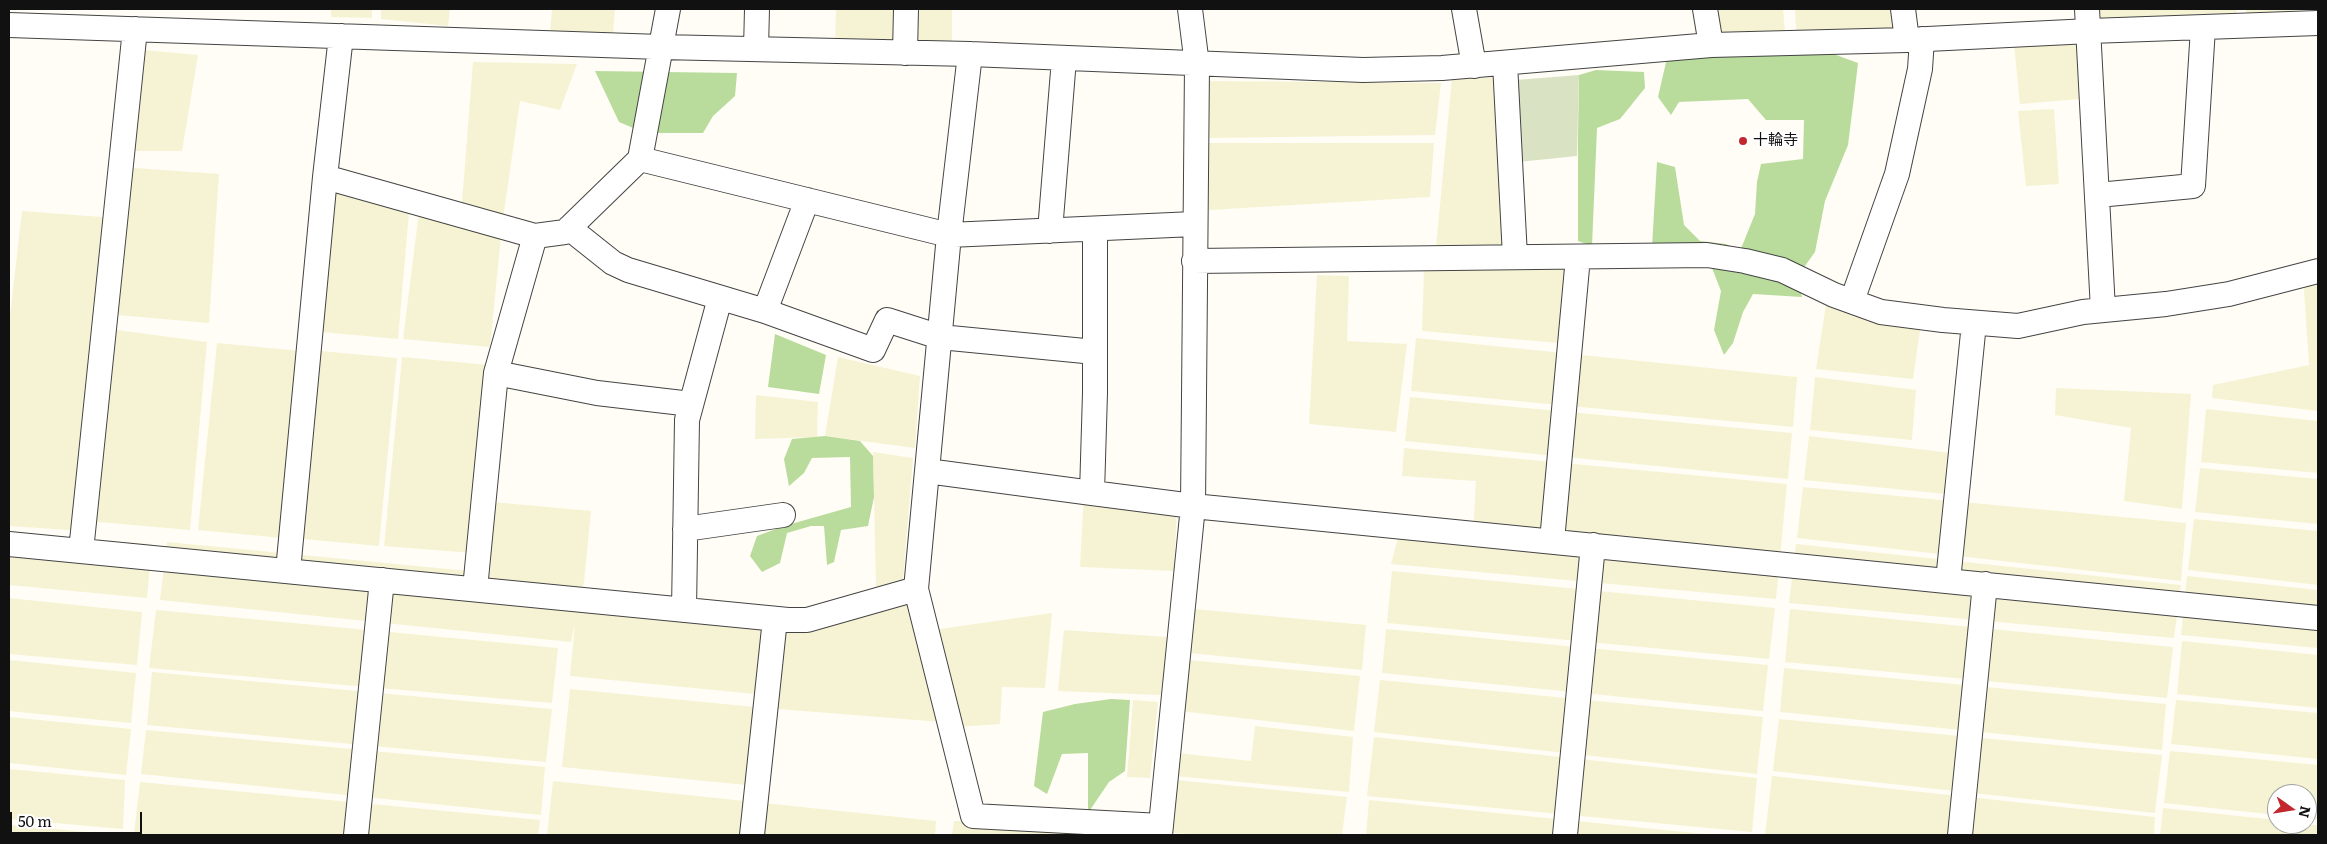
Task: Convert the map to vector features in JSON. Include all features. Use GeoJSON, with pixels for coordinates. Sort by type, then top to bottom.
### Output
{"type":"FeatureCollection","features":[{"type":"Feature","properties":{"kind":"street"},"geometry":{"type":"LineString","coordinates":[[325,177],[535,236],[565,232],[640,159],[668,9]]}},
{"type":"Feature","properties":{"kind":"street"},"geometry":{"type":"LineString","coordinates":[[756,49],[757,9]]}},
{"type":"Feature","properties":{"kind":"street"},"geometry":{"type":"LineString","coordinates":[[905,53],[906,9]]}},
{"type":"Feature","properties":{"kind":"street"},"geometry":{"type":"LineString","coordinates":[[970,54],[949,235],[916,589],[973,816],[1161,831],[1193,506],[1194,224],[1197,65],[1190,9]]}},
{"type":"Feature","properties":{"kind":"street"},"geometry":{"type":"LineString","coordinates":[[1464,9],[1474,66]]}},
{"type":"Feature","properties":{"kind":"street"},"geometry":{"type":"LineString","coordinates":[[1705,9],[1711,46]]}},
{"type":"Feature","properties":{"kind":"street"},"geometry":{"type":"LineString","coordinates":[[1852,301],[1897,174],[1920,69],[1914,40],[1903,9]]}},
{"type":"Feature","properties":{"kind":"street"},"geometry":{"type":"LineString","coordinates":[[2088,20],[2103,310]]}},
{"type":"Feature","properties":{"kind":"street"},"geometry":{"type":"LineString","coordinates":[[9,24],[661,47],[970,54],[1197,65],[1364,70],[1474,66],[1711,46],[1914,40],[2088,20],[2202,28],[2318,23]]}},
{"type":"Feature","properties":{"kind":"street"},"geometry":{"type":"LineString","coordinates":[[2098,195],[2193,186],[2202,28]]}},
{"type":"Feature","properties":{"kind":"street"},"geometry":{"type":"LineString","coordinates":[[81,551],[135,29]]}},
{"type":"Feature","properties":{"kind":"street"},"geometry":{"type":"LineString","coordinates":[[288,571],[325,177],[341,36]]}},
{"type":"Feature","properties":{"kind":"street"},"geometry":{"type":"LineString","coordinates":[[1050,231],[1064,59]]}},
{"type":"Feature","properties":{"kind":"street"},"geometry":{"type":"LineString","coordinates":[[1505,63],[1515,257]]}},
{"type":"Feature","properties":{"kind":"street"},"geometry":{"type":"LineString","coordinates":[[640,159],[949,235],[1194,224]]}},
{"type":"Feature","properties":{"kind":"street"},"geometry":{"type":"LineString","coordinates":[[764,311],[807,200]]}},
{"type":"Feature","properties":{"kind":"street"},"geometry":{"type":"LineString","coordinates":[[569,228],[614,263],[628,270],[764,311],[873,350],[887,320],[940,337],[1095,352]]}},
{"type":"Feature","properties":{"kind":"street"},"geometry":{"type":"LineString","coordinates":[[1092,493],[1095,229]]}},
{"type":"Feature","properties":{"kind":"street"},"geometry":{"type":"LineString","coordinates":[[475,589],[496,373],[535,236]]}},
{"type":"Feature","properties":{"kind":"street"},"geometry":{"type":"LineString","coordinates":[[1194,261],[1707,255],[1745,261],[1782,270],[1834,295],[1882,312],[1974,323],[2018,326],[2083,312],[2166,304],[2229,294],[2318,271]]}},
{"type":"Feature","properties":{"kind":"street"},"geometry":{"type":"LineString","coordinates":[[1552,541],[1578,257]]}},
{"type":"Feature","properties":{"kind":"street"},"geometry":{"type":"LineString","coordinates":[[684,610],[687,420],[720,298]]}},
{"type":"Feature","properties":{"kind":"street"},"geometry":{"type":"LineString","coordinates":[[1948,580],[1974,323]]}},
{"type":"Feature","properties":{"kind":"street"},"geometry":{"type":"LineString","coordinates":[[496,373],[597,393],[692,404]]}},
{"type":"Feature","properties":{"kind":"street"},"geometry":{"type":"LineString","coordinates":[[927,470],[1193,506],[2318,618]]}},
{"type":"Feature","properties":{"kind":"street"},"geometry":{"type":"LineString","coordinates":[[685,529],[783,515]]}},
{"type":"Feature","properties":{"kind":"street"},"geometry":{"type":"LineString","coordinates":[[9,544],[775,619],[807,620],[916,589]]}},
{"type":"Feature","properties":{"kind":"street"},"geometry":{"type":"LineString","coordinates":[[1565,835],[1593,545]]}},
{"type":"Feature","properties":{"kind":"street"},"geometry":{"type":"LineString","coordinates":[[356,835],[382,580]]}},
{"type":"Feature","properties":{"kind":"street"},"geometry":{"type":"LineString","coordinates":[[1960,835],[1985,584]]}},
{"type":"Feature","properties":{"kind":"street"},"geometry":{"type":"LineString","coordinates":[[752,835],[775,619]]}},
{"type":"Feature","properties":{"kind":"shaded area"},"geometry":{"type":"Polygon","coordinates":[[[331,9],[372,9],[372,18],[331,17],[331,9]]]}},
{"type":"Feature","properties":{"kind":"shaded area"},"geometry":{"type":"Polygon","coordinates":[[[381,9],[450,9],[448,26],[381,19],[381,9]]]}},
{"type":"Feature","properties":{"kind":"shaded area"},"geometry":{"type":"Polygon","coordinates":[[[552,9],[615,9],[613,36],[550,33],[552,9]]]}},
{"type":"Feature","properties":{"kind":"shaded area"},"geometry":{"type":"Polygon","coordinates":[[[836,9],[906,9],[905,53],[835,51],[836,9]]]}},
{"type":"Feature","properties":{"kind":"shaded area"},"geometry":{"type":"Polygon","coordinates":[[[906,9],[952,9],[952,54],[908,53],[906,9]]]}},
{"type":"Feature","properties":{"kind":"shaded area"},"geometry":{"type":"Polygon","coordinates":[[[1705,9],[1783,9],[1786,43],[1711,45],[1705,9]]]}},
{"type":"Feature","properties":{"kind":"shaded area"},"geometry":{"type":"Polygon","coordinates":[[[1795,9],[1902,9],[1907,40],[1797,43],[1795,9]]]}},
{"type":"Feature","properties":{"kind":"shaded area"},"geometry":{"type":"Polygon","coordinates":[[[2098,9],[2236,9],[2237,13],[2099,19],[2098,9]]]}},
{"type":"Feature","properties":{"kind":"shaded area"},"geometry":{"type":"Polygon","coordinates":[[[2246,9],[2318,9],[2246,14],[2246,9]]]}},
{"type":"Feature","properties":{"kind":"shaded area"},"geometry":{"type":"Polygon","coordinates":[[[2090,31],[2093,98],[2020,104],[2013,35],[2090,31]]]}},
{"type":"Feature","properties":{"kind":"shaded area"},"geometry":{"type":"Polygon","coordinates":[[[144,50],[198,55],[182,151],[122,151],[144,50]]]}},
{"type":"Feature","properties":{"kind":"shaded area"},"geometry":{"type":"Polygon","coordinates":[[[473,62],[577,64],[560,110],[520,101],[502,226],[490,347],[403,339],[420,204],[461,215],[473,62]]]}},
{"type":"Feature","properties":{"kind":"shaded area"},"geometry":{"type":"Polygon","coordinates":[[[1505,63],[1514,251],[1435,258],[1453,67],[1505,63]]]}},
{"type":"Feature","properties":{"kind":"shaded area"},"geometry":{"type":"Polygon","coordinates":[[[1207,81],[1441,83],[1435,135],[1208,138],[1207,81]]]}},
{"type":"Feature","properties":{"kind":"shaded area"},"geometry":{"type":"Polygon","coordinates":[[[2054,109],[2059,184],[2026,186],[2018,111],[2054,109]]]}},
{"type":"Feature","properties":{"kind":"shaded area"},"geometry":{"type":"Polygon","coordinates":[[[1209,143],[1434,143],[1430,197],[1209,210],[1209,143]]]}},
{"type":"Feature","properties":{"kind":"shaded area"},"geometry":{"type":"Polygon","coordinates":[[[121,167],[219,174],[209,323],[106,314],[83,531],[9,526],[9,324],[22,211],[115,218],[121,167]]]}},
{"type":"Feature","properties":{"kind":"shaded area"},"geometry":{"type":"Polygon","coordinates":[[[325,177],[410,201],[398,339],[311,331],[325,177]]]}},
{"type":"Feature","properties":{"kind":"shaded area"},"geometry":{"type":"Polygon","coordinates":[[[1565,266],[1558,343],[1422,331],[1424,270],[1565,266]]]}},
{"type":"Feature","properties":{"kind":"shaded area"},"geometry":{"type":"Polygon","coordinates":[[[2318,270],[2318,411],[2212,398],[2213,385],[2309,365],[2303,275],[2318,270]]]}},
{"type":"Feature","properties":{"kind":"shaded area"},"geometry":{"type":"Polygon","coordinates":[[[1317,275],[1349,276],[1347,341],[1407,344],[1396,432],[1309,424],[1317,275]]]}},
{"type":"Feature","properties":{"kind":"shaded area"},"geometry":{"type":"Polygon","coordinates":[[[1828,292],[1922,317],[1913,379],[1816,369],[1828,292]]]}},
{"type":"Feature","properties":{"kind":"shaded area"},"geometry":{"type":"Polygon","coordinates":[[[110,329],[207,342],[190,530],[87,521],[110,329]]]}},
{"type":"Feature","properties":{"kind":"shaded area"},"geometry":{"type":"Polygon","coordinates":[[[1416,338],[1797,377],[1793,427],[1411,391],[1416,338]]]}},
{"type":"Feature","properties":{"kind":"shaded area"},"geometry":{"type":"Polygon","coordinates":[[[217,343],[301,351],[282,538],[198,530],[217,343]]]}},
{"type":"Feature","properties":{"kind":"shaded area"},"geometry":{"type":"Polygon","coordinates":[[[310,350],[397,358],[379,546],[292,538],[310,350]]]}},
{"type":"Feature","properties":{"kind":"shaded area"},"geometry":{"type":"Polygon","coordinates":[[[402,357],[489,365],[472,553],[384,546],[402,357]]]}},
{"type":"Feature","properties":{"kind":"shaded area"},"geometry":{"type":"Polygon","coordinates":[[[838,357],[920,376],[915,448],[825,436],[838,357]]]}},
{"type":"Feature","properties":{"kind":"shaded area"},"geometry":{"type":"Polygon","coordinates":[[[1815,377],[1916,390],[1912,440],[1810,430],[1815,377]]]}},
{"type":"Feature","properties":{"kind":"shaded area"},"geometry":{"type":"Polygon","coordinates":[[[2056,388],[2191,394],[2182,509],[2124,501],[2131,428],[2055,415],[2056,388]]]}},
{"type":"Feature","properties":{"kind":"shaded area"},"geometry":{"type":"Polygon","coordinates":[[[756,395],[818,402],[817,437],[755,439],[756,395]]]}},
{"type":"Feature","properties":{"kind":"shaded area"},"geometry":{"type":"Polygon","coordinates":[[[1410,397],[1792,433],[1788,479],[1405,441],[1410,397]]]}},
{"type":"Feature","properties":{"kind":"shaded area"},"geometry":{"type":"Polygon","coordinates":[[[2206,409],[2318,421],[2318,473],[2201,462],[2206,409]]]}},
{"type":"Feature","properties":{"kind":"shaded area"},"geometry":{"type":"Polygon","coordinates":[[[1809,436],[1960,454],[1956,495],[1804,480],[1809,436]]]}},
{"type":"Feature","properties":{"kind":"shaded area"},"geometry":{"type":"Polygon","coordinates":[[[1404,448],[1787,484],[1776,599],[1391,564],[1401,526],[1473,533],[1476,481],[1402,476],[1404,448]]]}},
{"type":"Feature","properties":{"kind":"shaded area"},"geometry":{"type":"Polygon","coordinates":[[[873,452],[913,458],[903,580],[876,587],[873,452]]]}},
{"type":"Feature","properties":{"kind":"shaded area"},"geometry":{"type":"Polygon","coordinates":[[[2200,468],[2318,479],[2318,524],[2195,512],[2200,468]]]}},
{"type":"Feature","properties":{"kind":"shaded area"},"geometry":{"type":"Polygon","coordinates":[[[1803,487],[2186,523],[2181,581],[1797,538],[1803,487]]]}},
{"type":"Feature","properties":{"kind":"shaded area"},"geometry":{"type":"Polygon","coordinates":[[[1084,492],[1177,508],[1174,571],[1080,567],[1084,492]]]}},
{"type":"Feature","properties":{"kind":"shaded area"},"geometry":{"type":"Polygon","coordinates":[[[493,502],[591,511],[584,582],[580,598],[773,618],[766,695],[570,676],[575,623],[571,642],[160,600],[167,542],[490,573],[493,502]]]}},
{"type":"Feature","properties":{"kind":"shaded area"},"geometry":{"type":"Polygon","coordinates":[[[2194,519],[2318,531],[2318,585],[2188,570],[2194,519]]]}},
{"type":"Feature","properties":{"kind":"shaded area"},"geometry":{"type":"Polygon","coordinates":[[[9,535],[152,544],[147,598],[9,585],[9,535]]]}},
{"type":"Feature","properties":{"kind":"shaded area"},"geometry":{"type":"Polygon","coordinates":[[[1796,544],[2181,585],[2174,638],[1789,603],[1796,544]]]}},
{"type":"Feature","properties":{"kind":"shaded area"},"geometry":{"type":"Polygon","coordinates":[[[1392,571],[1775,608],[1769,659],[1387,623],[1392,571]]]}},
{"type":"Feature","properties":{"kind":"shaded area"},"geometry":{"type":"Polygon","coordinates":[[[2187,576],[2318,590],[2318,648],[2181,635],[2187,576]]]}},
{"type":"Feature","properties":{"kind":"shaded area"},"geometry":{"type":"Polygon","coordinates":[[[907,592],[941,722],[766,708],[757,786],[562,767],[570,689],[765,708],[775,619],[907,592]]]}},
{"type":"Feature","properties":{"kind":"shaded area"},"geometry":{"type":"Polygon","coordinates":[[[9,598],[142,612],[137,665],[9,654],[9,598]]]}},
{"type":"Feature","properties":{"kind":"shaded area"},"geometry":{"type":"Polygon","coordinates":[[[1183,608],[1366,625],[1362,670],[1179,652],[1183,608]]]}},
{"type":"Feature","properties":{"kind":"shaded area"},"geometry":{"type":"Polygon","coordinates":[[[1790,609],[2173,647],[2167,698],[1785,662],[1790,609]]]}},
{"type":"Feature","properties":{"kind":"shaded area"},"geometry":{"type":"Polygon","coordinates":[[[156,610],[558,648],[552,703],[149,668],[156,610]]]}},
{"type":"Feature","properties":{"kind":"shaded area"},"geometry":{"type":"Polygon","coordinates":[[[1052,613],[1045,688],[1002,687],[1000,724],[957,727],[933,630],[1052,613]]]}},
{"type":"Feature","properties":{"kind":"shaded area"},"geometry":{"type":"Polygon","coordinates":[[[1386,629],[1768,665],[1763,711],[1382,673],[1386,629]]]}},
{"type":"Feature","properties":{"kind":"shaded area"},"geometry":{"type":"Polygon","coordinates":[[[1064,630],[1167,637],[1161,695],[1058,691],[1064,630]]]}},
{"type":"Feature","properties":{"kind":"shaded area"},"geometry":{"type":"Polygon","coordinates":[[[2182,641],[2318,655],[2318,708],[2177,694],[2182,641]]]}},
{"type":"Feature","properties":{"kind":"shaded area"},"geometry":{"type":"Polygon","coordinates":[[[1177,659],[1360,676],[1354,731],[1171,710],[1177,659]]]}},
{"type":"Feature","properties":{"kind":"shaded area"},"geometry":{"type":"Polygon","coordinates":[[[9,660],[136,673],[131,723],[9,711],[9,660]]]}},
{"type":"Feature","properties":{"kind":"shaded area"},"geometry":{"type":"Polygon","coordinates":[[[1784,668],[2166,704],[2162,750],[1780,712],[1784,668]]]}},
{"type":"Feature","properties":{"kind":"shaded area"},"geometry":{"type":"Polygon","coordinates":[[[152,672],[552,709],[546,762],[147,725],[152,672]]]}},
{"type":"Feature","properties":{"kind":"shaded area"},"geometry":{"type":"Polygon","coordinates":[[[1380,680],[1763,717],[1757,774],[1374,732],[1380,680]]]}},
{"type":"Feature","properties":{"kind":"shaded area"},"geometry":{"type":"Polygon","coordinates":[[[1133,700],[1158,702],[1150,778],[1127,777],[1133,700]]]}},
{"type":"Feature","properties":{"kind":"shaded area"},"geometry":{"type":"Polygon","coordinates":[[[2176,700],[2318,713],[2318,759],[2171,744],[2176,700]]]}},
{"type":"Feature","properties":{"kind":"shaded area"},"geometry":{"type":"Polygon","coordinates":[[[9,717],[131,729],[126,775],[9,763],[9,717]]]}},
{"type":"Feature","properties":{"kind":"shaded area"},"geometry":{"type":"Polygon","coordinates":[[[1779,719],[2162,755],[2155,813],[1773,771],[1779,719]]]}},
{"type":"Feature","properties":{"kind":"shaded area"},"geometry":{"type":"Polygon","coordinates":[[[1255,726],[1353,737],[1349,792],[1164,775],[1168,752],[1251,761],[1255,726]]]}},
{"type":"Feature","properties":{"kind":"shaded area"},"geometry":{"type":"Polygon","coordinates":[[[146,730],[545,767],[541,815],[141,774],[146,730]]]}},
{"type":"Feature","properties":{"kind":"shaded area"},"geometry":{"type":"Polygon","coordinates":[[[1374,737],[1757,778],[1752,832],[1367,796],[1374,737]]]}},
{"type":"Feature","properties":{"kind":"shaded area"},"geometry":{"type":"Polygon","coordinates":[[[2170,751],[2318,765],[2318,819],[2317,784],[2267,784],[2267,814],[2164,803],[2170,751]]]}},
{"type":"Feature","properties":{"kind":"shaded area"},"geometry":{"type":"Polygon","coordinates":[[[9,769],[125,780],[123,829],[9,819],[9,769]]]}},
{"type":"Feature","properties":{"kind":"shaded area"},"geometry":{"type":"Polygon","coordinates":[[[1772,776],[2155,817],[2154,835],[1765,835],[1772,776]]]}},
{"type":"Feature","properties":{"kind":"shaded area"},"geometry":{"type":"Polygon","coordinates":[[[1166,779],[1347,797],[1342,835],[1201,835],[1161,832],[1166,779]]]}},
{"type":"Feature","properties":{"kind":"shaded area"},"geometry":{"type":"Polygon","coordinates":[[[553,781],[936,821],[935,835],[547,835],[553,781]]]}},
{"type":"Feature","properties":{"kind":"shaded area"},"geometry":{"type":"Polygon","coordinates":[[[140,782],[540,820],[538,835],[159,835],[134,833],[140,782]]]}},
{"type":"Feature","properties":{"kind":"shaded area"},"geometry":{"type":"Polygon","coordinates":[[[1369,800],[1714,835],[1366,835],[1369,800]]]}},
{"type":"Feature","properties":{"kind":"shaded area"},"geometry":{"type":"Polygon","coordinates":[[[2163,808],[2267,819],[2267,834],[2317,834],[2318,825],[2318,835],[2160,835],[2163,808]]]}},
{"type":"Feature","properties":{"kind":"shaded area"},"geometry":{"type":"Polygon","coordinates":[[[954,821],[1085,822],[1084,835],[952,835],[954,821]]]}},
{"type":"Feature","properties":{"kind":"shaded area"},"geometry":{"type":"Polygon","coordinates":[[[9,825],[121,835],[9,835],[9,825]]]}},
{"type":"Feature","properties":{"kind":"green space"},"geometry":{"type":"Polygon","coordinates":[[[1828,52],[1858,63],[1848,145],[1825,201],[1815,252],[1797,277],[1802,297],[1753,294],[1743,312],[1733,343],[1724,355],[1714,330],[1721,291],[1712,268],[1688,255],[1651,264],[1657,162],[1675,167],[1684,225],[1700,241],[1726,244],[1740,251],[1755,214],[1757,182],[1761,164],[1803,159],[1804,120],[1766,120],[1748,99],[1679,102],[1671,115],[1658,97],[1667,58],[1828,52]]]}},
{"type":"Feature","properties":{"kind":"green space"},"geometry":{"type":"Polygon","coordinates":[[[1596,70],[1644,72],[1645,88],[1620,119],[1597,128],[1592,246],[1578,241],[1579,75],[1596,70]]]}},
{"type":"Feature","properties":{"kind":"green space"},"geometry":{"type":"Polygon","coordinates":[[[595,71],[737,73],[735,96],[713,116],[703,133],[645,133],[619,122],[595,71]]]}},
{"type":"Feature","properties":{"kind":"green space"},"geometry":{"type":"Polygon","coordinates":[[[1579,75],[1577,156],[1518,162],[1516,80],[1579,75]]]}},
{"type":"Feature","properties":{"kind":"green space"},"geometry":{"type":"Polygon","coordinates":[[[775,334],[826,355],[819,394],[768,387],[775,334]]]}},
{"type":"Feature","properties":{"kind":"green space"},"geometry":{"type":"Polygon","coordinates":[[[825,436],[860,441],[873,456],[874,497],[868,526],[841,530],[834,562],[827,565],[824,526],[811,526],[787,533],[780,563],[762,572],[750,556],[757,536],[784,526],[851,507],[850,457],[812,458],[804,473],[789,486],[784,459],[792,439],[825,436]]]}},
{"type":"Feature","properties":{"kind":"green space"},"geometry":{"type":"Polygon","coordinates":[[[1111,699],[1130,700],[1125,771],[1109,782],[1088,813],[1088,753],[1062,754],[1047,794],[1034,786],[1043,712],[1075,704],[1111,699]]]}},
{"type":"Feature","properties":{"kind":"place","name":"十輪寺"},"geometry":{"type":"Point","coordinates":[1743,141]}}]}
